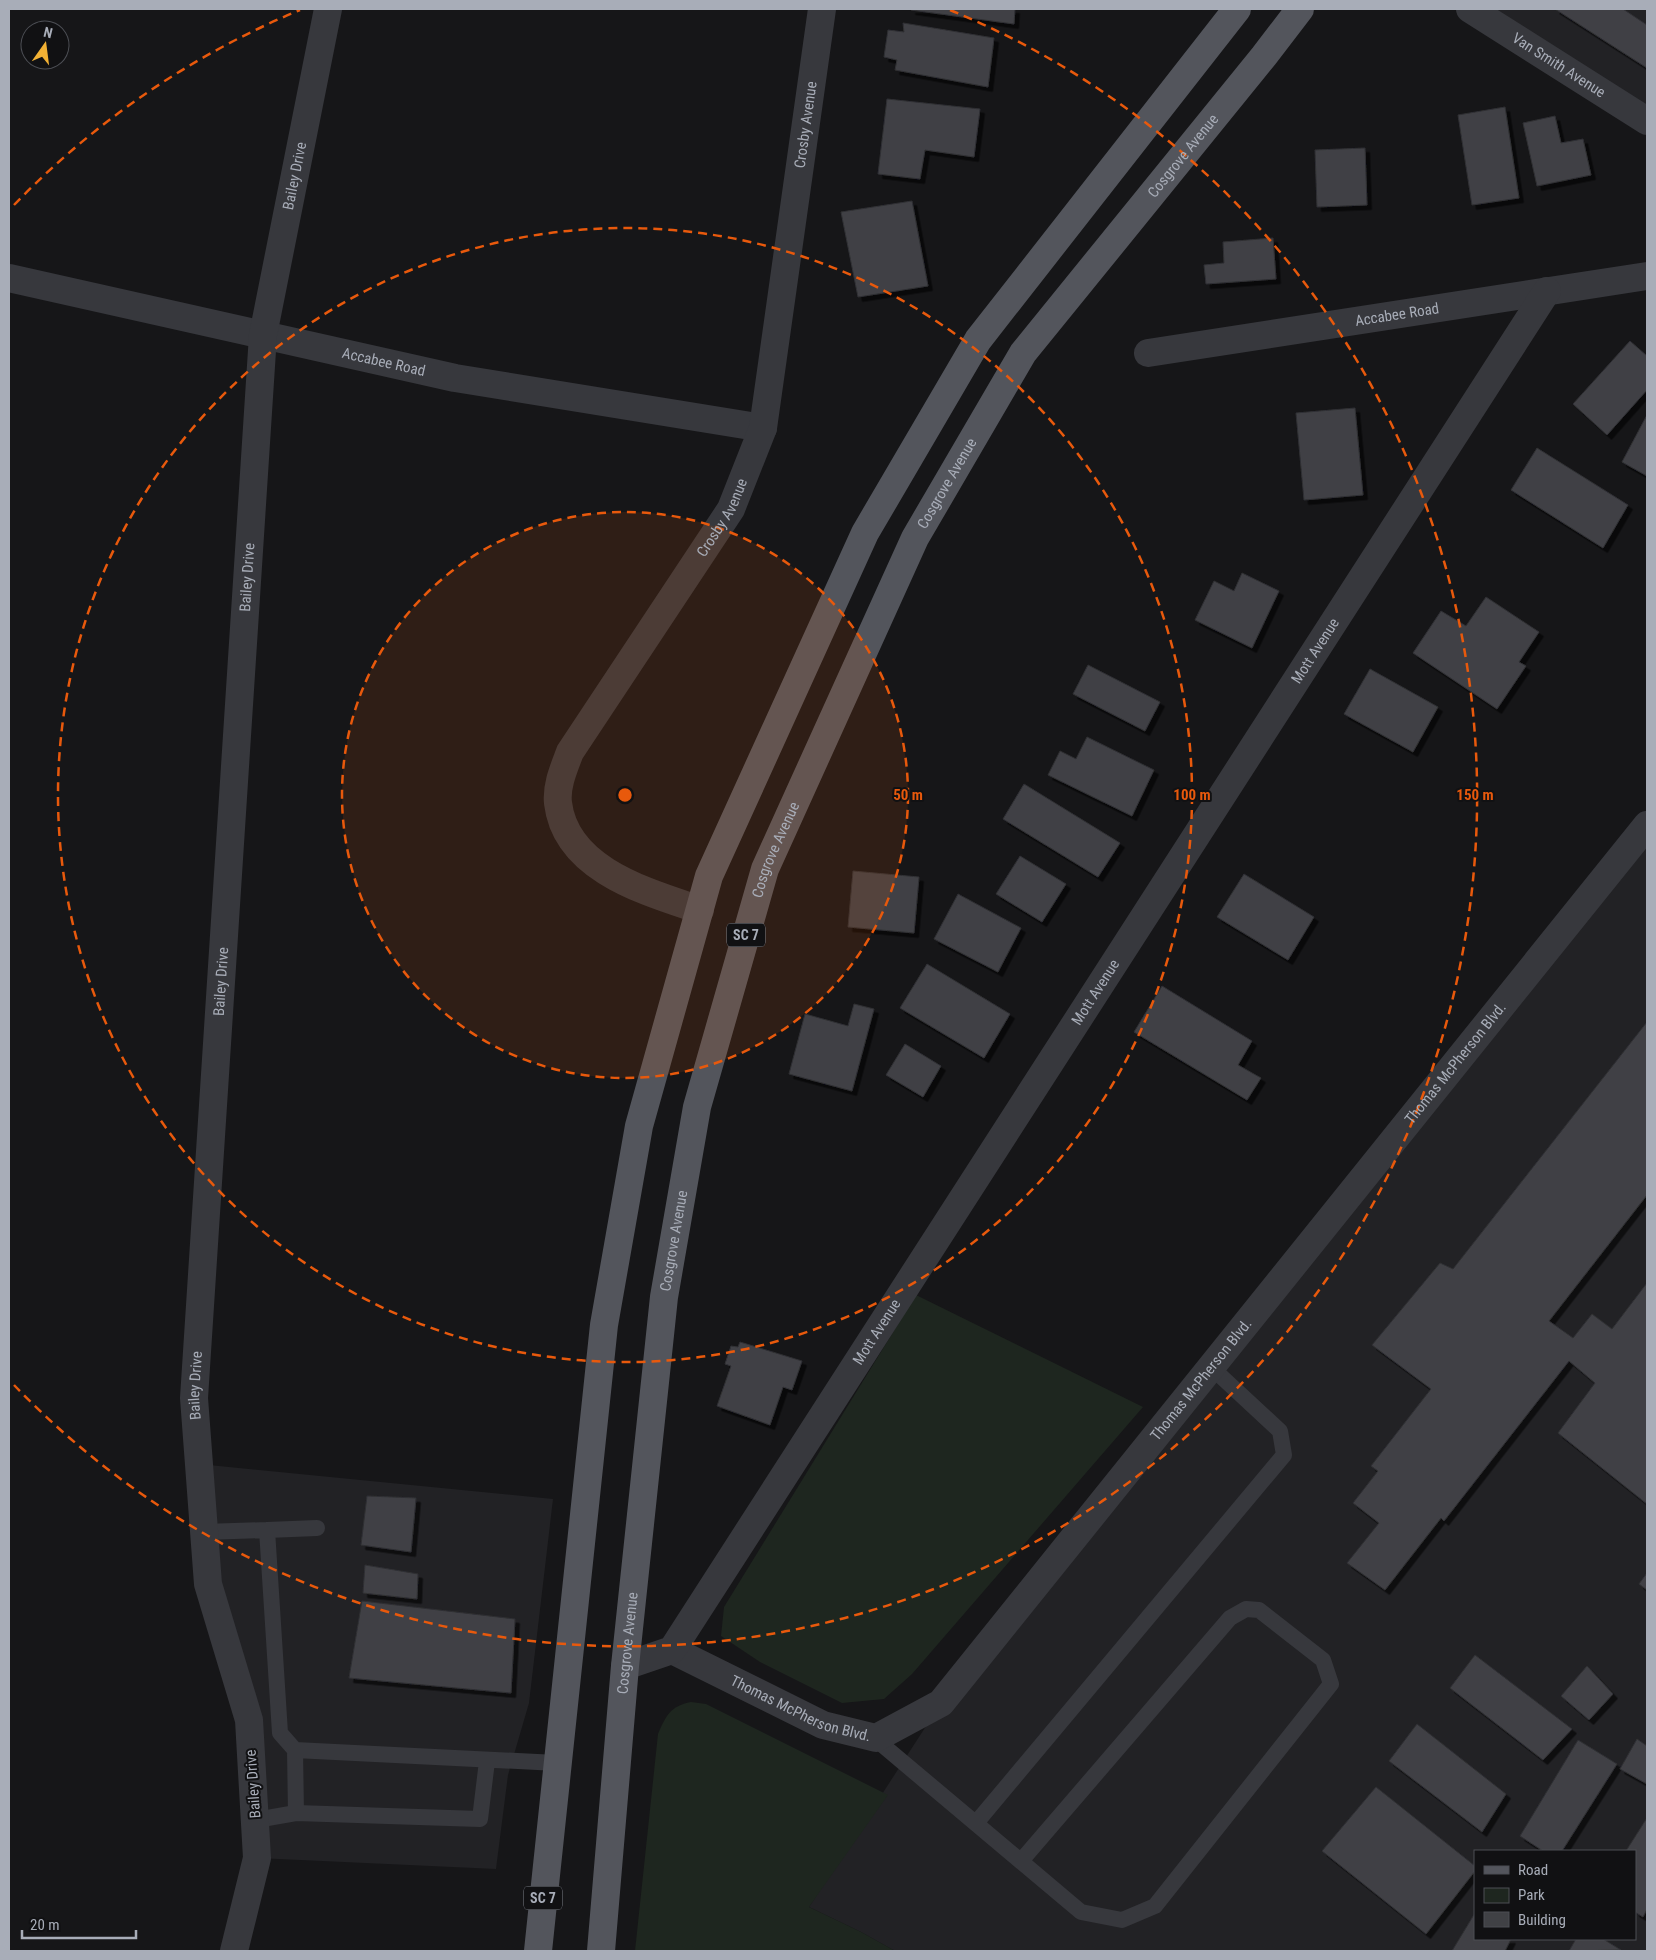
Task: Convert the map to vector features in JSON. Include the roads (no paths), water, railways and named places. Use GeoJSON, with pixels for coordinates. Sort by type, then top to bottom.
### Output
{"type":"FeatureCollection","features":[{"type":"Feature","properties":{"kind":"main road","name":"SC 7"},"geometry":{"type":"LineString","coordinates":[[538,1951],[604,1325],[639,1126],[709,876],[865,533],[973,348],[1237,9]]}},
{"type":"Feature","properties":{"kind":"main road","name":"Cosgrove Avenue"},"geometry":{"type":"LineString","coordinates":[[600,1951],[625,1666],[664,1296],[697,1107],[765,869],[915,538],[1023,353],[1300,9]]}},
{"type":"Feature","properties":{"kind":"street","name":"Bailey Drive"},"geometry":{"type":"LineString","coordinates":[[234,1951],[258,1858],[249,1720],[208,1584],[194,1398],[263,335],[328,9]]}},
{"type":"Feature","properties":{"kind":"street","name":"Crosby Avenue"},"geometry":{"type":"LineString","coordinates":[[700,910],[631,885],[598,866],[574,844],[558,803],[561,778],[570,752],[731,509],[763,428],[822,9]]}},
{"type":"Feature","properties":{"kind":"street","name":"Van Smith Avenue"},"geometry":{"type":"LineString","coordinates":[[1470,9],[1647,120]]}},
{"type":"Feature","properties":{"kind":"street","name":"Accabee Road"},"geometry":{"type":"LineString","coordinates":[[1148,353],[1647,276]]}},
{"type":"Feature","properties":{"kind":"street","name":"Accabee Road"},"geometry":{"type":"LineString","coordinates":[[9,278],[455,378],[763,428]]}},
{"type":"Feature","properties":{"kind":"street","name":"Mott Avenue"},"geometry":{"type":"LineString","coordinates":[[672,1650],[1547,291]]}},
{"type":"Feature","properties":{"kind":"street","name":"Thomas McPherson Blvd."},"geometry":{"type":"LineString","coordinates":[[672,1650],[823,1725],[876,1738],[941,1703],[1647,825]]}},
{"type":"Feature","properties":{"kind":"street"},"geometry":{"type":"LineString","coordinates":[[625,1666],[672,1650]]}},
{"type":"Feature","properties":{"kind":"lane"},"geometry":{"type":"LineString","coordinates":[[976,1823],[1284,1455],[1280,1431],[1211,1367]]}},
{"type":"Feature","properties":{"kind":"lane"},"geometry":{"type":"LineString","coordinates":[[204,1532],[317,1528]]}},
{"type":"Feature","properties":{"kind":"lane"},"geometry":{"type":"LineString","coordinates":[[267,1530],[280,1733],[295,1750],[296,1813]]}},
{"type":"Feature","properties":{"kind":"lane"},"geometry":{"type":"LineString","coordinates":[[873,1737],[1081,1912],[1122,1920],[1155,1906],[1331,1684],[1323,1660],[1259,1610],[1246,1609],[1230,1618],[1021,1861]]}},
{"type":"Feature","properties":{"kind":"lane"},"geometry":{"type":"LineString","coordinates":[[295,1750],[557,1763]]}},
{"type":"Feature","properties":{"kind":"lane"},"geometry":{"type":"LineString","coordinates":[[256,1820],[296,1813],[480,1819],[487,1761]]}}]}
